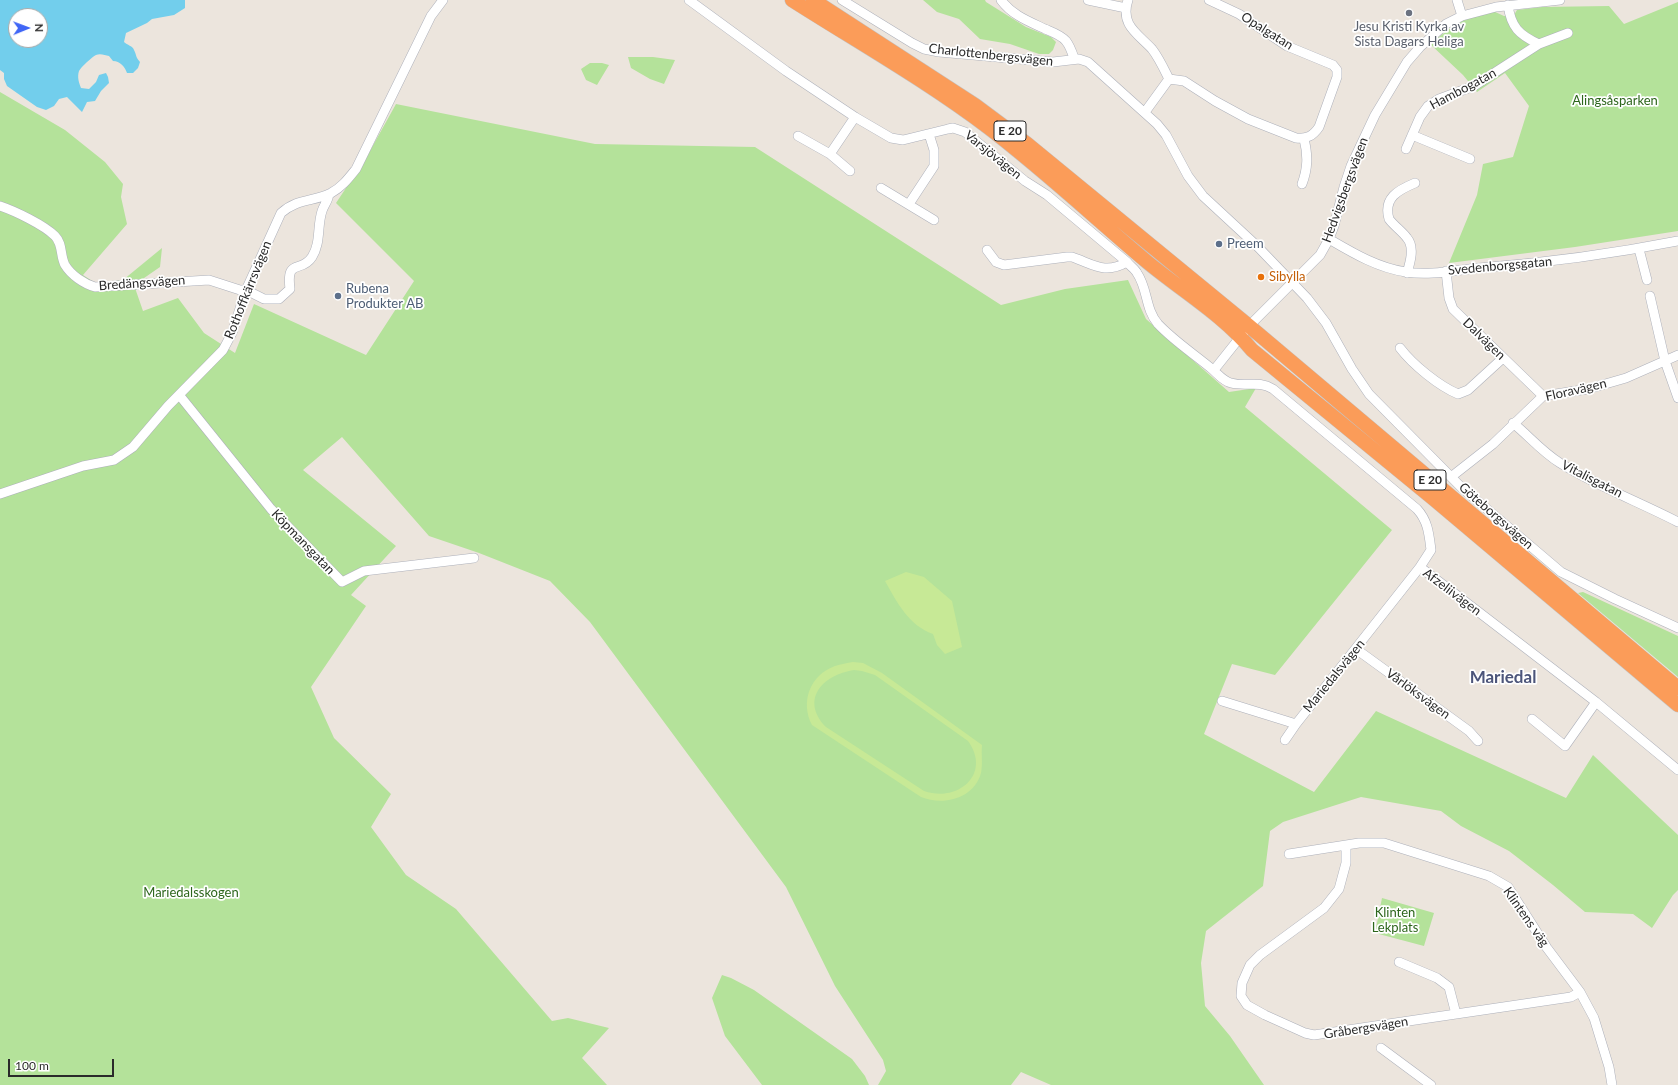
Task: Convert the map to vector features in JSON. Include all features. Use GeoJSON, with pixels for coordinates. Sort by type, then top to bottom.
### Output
{"type":"FeatureCollection","features":[{"type":"Feature","properties":{"kind":"highway","name":"E 20"},"geometry":{"type":"LineString","coordinates":[[792,0],[825,14],[982,110],[1026,143],[1245,331],[1678,688]]}},
{"type":"Feature","properties":{"kind":"highway","name":"E 20"},"geometry":{"type":"LineString","coordinates":[[813,0],[825,14]]}},
{"type":"Feature","properties":{"kind":"highway","name":"E 20"},"geometry":{"type":"LineString","coordinates":[[1245,331],[1252,350],[1435,500],[1678,705]]}},
{"type":"Feature","properties":{"kind":"street","name":"Rothoffkärrsvägen"},"geometry":{"type":"LineString","coordinates":[[0,494],[83,466],[114,460],[133,447],[168,406],[180,396],[223,350],[232,333],[246,290],[281,213],[290,205],[329,194],[346,183],[356,169],[431,16],[443,0]]}},
{"type":"Feature","properties":{"kind":"street","name":"Varsjövägen"},"geometry":{"type":"LineString","coordinates":[[690,0],[786,71],[855,117],[897,140],[903,140],[953,128],[966,132],[1025,181],[1046,195],[1127,262],[1137,273],[1141,281],[1148,306],[1158,324],[1185,348],[1214,370]]}},
{"type":"Feature","properties":{"kind":"street","name":"Charlottenbergsvägen"},"geometry":{"type":"LineString","coordinates":[[842,0],[924,49],[939,52],[1053,62],[1074,58]]}},
{"type":"Feature","properties":{"kind":"street"},"geometry":{"type":"LineString","coordinates":[[1001,0],[1007,7],[1023,19],[1066,40],[1074,58],[1079,58],[1088,62],[1145,112],[1166,135],[1188,176],[1203,196],[1257,246],[1293,283]]}},
{"type":"Feature","properties":{"kind":"street"},"geometry":{"type":"LineString","coordinates":[[1088,0],[1127,4],[1128,25],[1152,49],[1169,79]]}},
{"type":"Feature","properties":{"kind":"street","name":"Opalgatan"},"geometry":{"type":"LineString","coordinates":[[1209,0],[1239,14],[1287,46],[1333,65],[1337,70],[1337,77],[1319,127],[1315,134],[1304,139]]}},
{"type":"Feature","properties":{"kind":"street"},"geometry":{"type":"LineString","coordinates":[[1457,0],[1462,16]]}},
{"type":"Feature","properties":{"kind":"street","name":"Hedvigsbergsvägen"},"geometry":{"type":"LineString","coordinates":[[1245,331],[1320,255],[1329,239],[1351,166],[1375,115],[1407,62],[1420,47],[1446,24],[1479,10],[1508,5],[1560,0]]}},
{"type":"Feature","properties":{"kind":"street"},"geometry":{"type":"LineString","coordinates":[[1508,5],[1510,19],[1514,25],[1529,40],[1539,44]]}},
{"type":"Feature","properties":{"kind":"street","name":"Hambogatan"},"geometry":{"type":"LineString","coordinates":[[1406,149],[1420,117],[1428,106],[1439,99],[1474,86],[1539,44],[1568,33]]}},
{"type":"Feature","properties":{"kind":"street"},"geometry":{"type":"LineString","coordinates":[[1145,112],[1169,79]]}},
{"type":"Feature","properties":{"kind":"street"},"geometry":{"type":"LineString","coordinates":[[1169,79],[1184,81],[1214,101],[1248,119],[1296,138],[1304,139],[1307,151],[1307,163],[1302,184]]}},
{"type":"Feature","properties":{"kind":"street"},"geometry":{"type":"LineString","coordinates":[[830,154],[855,117]]}},
{"type":"Feature","properties":{"kind":"street"},"geometry":{"type":"LineString","coordinates":[[909,204],[934,166],[934,150],[929,134]]}},
{"type":"Feature","properties":{"kind":"street"},"geometry":{"type":"LineString","coordinates":[[1412,134],[1470,159]]}},
{"type":"Feature","properties":{"kind":"street"},"geometry":{"type":"LineString","coordinates":[[798,136],[830,154],[850,171]]}},
{"type":"Feature","properties":{"kind":"street"},"geometry":{"type":"LineString","coordinates":[[1407,273],[1411,245],[1407,237],[1389,219],[1387,206],[1390,200],[1400,189],[1415,183]]}},
{"type":"Feature","properties":{"kind":"street"},"geometry":{"type":"LineString","coordinates":[[881,188],[934,220]]}},
{"type":"Feature","properties":{"kind":"street","name":"Bredängsvägen"},"geometry":{"type":"LineString","coordinates":[[0,206],[34,222],[55,236],[61,247],[65,265],[77,278],[88,285],[95,287],[209,280],[240,290],[246,290],[264,299],[278,300],[290,289],[288,275],[292,269],[306,263],[311,259],[315,251],[322,212],[328,200],[329,194]]}},
{"type":"Feature","properties":{"kind":"street","name":"Svedenborgsgatan"},"geometry":{"type":"LineString","coordinates":[[1329,239],[1367,260],[1392,270],[1407,273],[1546,262],[1639,249],[1678,241]]}},
{"type":"Feature","properties":{"kind":"street"},"geometry":{"type":"LineString","coordinates":[[1639,249],[1647,280]]}},
{"type":"Feature","properties":{"kind":"street"},"geometry":{"type":"LineString","coordinates":[[987,250],[996,262],[1004,265],[1072,257],[1106,269],[1113,269],[1127,262]]}},
{"type":"Feature","properties":{"kind":"street","name":"Dalvägen"},"geometry":{"type":"LineString","coordinates":[[1446,271],[1448,298],[1453,309],[1543,396]]}},
{"type":"Feature","properties":{"kind":"street","name":"Göteborgsvägen"},"geometry":{"type":"LineString","coordinates":[[1293,283],[1307,298],[1326,323],[1352,370],[1369,394],[1461,487],[1561,572],[1678,628]]}},
{"type":"Feature","properties":{"kind":"street"},"geometry":{"type":"LineString","coordinates":[[1650,296],[1665,361],[1678,398]]}},
{"type":"Feature","properties":{"kind":"street"},"geometry":{"type":"LineString","coordinates":[[1214,370],[1245,331]]}},
{"type":"Feature","properties":{"kind":"street"},"geometry":{"type":"LineString","coordinates":[[1400,348],[1414,363],[1449,390],[1458,394],[1468,390],[1503,358]]}},
{"type":"Feature","properties":{"kind":"street","name":"Floravägen"},"geometry":{"type":"LineString","coordinates":[[1451,477],[1493,444],[1513,423],[1543,396],[1588,389],[1620,379],[1678,355]]}},
{"type":"Feature","properties":{"kind":"street","name":"Afzeliivägen"},"geometry":{"type":"LineString","coordinates":[[1214,370],[1223,379],[1231,383],[1266,385],[1273,389],[1417,509],[1423,516],[1428,526],[1431,550],[1420,568],[1596,702],[1678,770]]}},
{"type":"Feature","properties":{"kind":"street","name":"Köpmansgatan"},"geometry":{"type":"LineString","coordinates":[[180,396],[271,508],[342,582],[364,571],[474,558]]}},
{"type":"Feature","properties":{"kind":"street","name":"Vitalisgatan"},"geometry":{"type":"LineString","coordinates":[[1513,423],[1545,452],[1560,463],[1678,522]]}},
{"type":"Feature","properties":{"kind":"street","name":"Mariedalsvägen"},"geometry":{"type":"LineString","coordinates":[[1222,701],[1296,724],[1420,568]]}},
{"type":"Feature","properties":{"kind":"street","name":"Vårlöksvägen"},"geometry":{"type":"LineString","coordinates":[[1356,649],[1469,730],[1478,741]]}},
{"type":"Feature","properties":{"kind":"street"},"geometry":{"type":"LineString","coordinates":[[1532,719],[1565,746],[1596,702]]}},
{"type":"Feature","properties":{"kind":"street"},"geometry":{"type":"LineString","coordinates":[[1285,740],[1296,724]]}},
{"type":"Feature","properties":{"kind":"street","name":"Klintens väg"},"geometry":{"type":"LineString","coordinates":[[1289,854],[1359,843],[1384,843],[1489,876],[1508,886],[1547,948],[1580,992],[1594,1018],[1609,1067],[1612,1085]]}},
{"type":"Feature","properties":{"kind":"street","name":"Gråbergsvägen"},"geometry":{"type":"LineString","coordinates":[[1346,846],[1346,863],[1339,889],[1324,908],[1260,955],[1250,965],[1242,983],[1241,996],[1247,1005],[1305,1033],[1314,1035],[1571,997],[1580,992]]}},
{"type":"Feature","properties":{"kind":"street"},"geometry":{"type":"LineString","coordinates":[[1399,962],[1422,971],[1444,983],[1450,991],[1456,1014]]}},
{"type":"Feature","properties":{"kind":"street"},"geometry":{"type":"LineString","coordinates":[[1381,1048],[1431,1085]]}},
{"type":"Feature","properties":{"kind":"green space"},"geometry":{"type":"Polygon","coordinates":[[[923,0],[985,0],[1026,27],[1051,37],[1056,42],[1053,50],[1049,54],[1039,54],[1010,44],[980,39],[959,19],[937,12],[923,0]]]}},
{"type":"Feature","properties":{"kind":"green space","name":"Alingsåsparken"},"geometry":{"type":"Polygon","coordinates":[[[1678,2],[1678,231],[1575,247],[1449,263],[1477,195],[1483,164],[1513,157],[1529,106],[1505,73],[1477,92],[1463,75],[1430,44],[1460,21],[1493,11],[1504,16],[1514,15],[1517,10],[1542,7],[1609,6],[1624,24],[1678,2]]]}},
{"type":"Feature","properties":{"kind":"green space"},"geometry":{"type":"Polygon","coordinates":[[[628,57],[653,57],[675,60],[664,84],[650,79],[631,68],[628,57]]]}},
{"type":"Feature","properties":{"kind":"green space"},"geometry":{"type":"Polygon","coordinates":[[[590,63],[602,63],[609,65],[597,85],[586,80],[581,69],[590,63]]]}},
{"type":"Feature","properties":{"kind":"green space","name":"Mariedalsskogen"},"geometry":{"type":"Polygon","coordinates":[[[0,92],[65,130],[105,162],[123,184],[121,197],[127,224],[83,275],[97,284],[123,280],[162,248],[160,267],[134,285],[143,311],[178,298],[204,333],[235,353],[254,304],[366,355],[414,281],[336,203],[366,158],[396,104],[595,144],[755,147],[1001,305],[1065,289],[1128,280],[1146,319],[1229,392],[1256,388],[1245,407],[1392,530],[1275,675],[1232,664],[1204,734],[1314,792],[1376,711],[1566,798],[1593,755],[1678,835],[1678,890],[1673,895],[1652,928],[1633,914],[1585,912],[1509,851],[1461,826],[1441,811],[1361,797],[1283,822],[1270,831],[1263,886],[1206,931],[1201,963],[1205,1006],[1230,1036],[1264,1085],[1051,1085],[1021,1072],[1011,1085],[878,1085],[886,1071],[883,1060],[835,986],[786,887],[590,622],[550,581],[479,553],[429,536],[342,437],[303,470],[396,546],[351,595],[366,606],[311,687],[334,738],[391,794],[371,827],[406,875],[456,909],[552,1021],[568,1018],[609,1028],[582,1058],[607,1085],[0,1085],[0,92]]]}},
{"type":"Feature","properties":{"kind":"green space"},"geometry":{"type":"Polygon","coordinates":[[[906,572],[924,577],[952,601],[962,647],[945,654],[937,645],[933,634],[917,625],[904,612],[885,581],[906,572]]]}},
{"type":"Feature","properties":{"kind":"green space"},"geometry":{"type":"Polygon","coordinates":[[[1583,592],[1678,636],[1678,677],[1578,593],[1583,592]]]}},
{"type":"Feature","properties":{"kind":"green space"},"geometry":{"type":"Polygon","coordinates":[[[853,662],[863,663],[882,673],[982,745],[981,773],[972,789],[957,798],[948,800],[930,800],[921,797],[812,725],[807,707],[807,699],[814,683],[826,670],[835,666],[853,662]],[[854,670],[832,677],[818,690],[815,698],[815,707],[818,717],[826,727],[924,791],[937,794],[949,793],[968,783],[974,774],[976,764],[974,753],[968,741],[875,675],[854,670]]]}},
{"type":"Feature","properties":{"kind":"green space","name":"Klinten Lekplats"},"geometry":{"type":"Polygon","coordinates":[[[1382,898],[1434,913],[1424,946],[1375,933],[1382,898]]]}},
{"type":"Feature","properties":{"kind":"green space"},"geometry":{"type":"Polygon","coordinates":[[[722,975],[754,990],[852,1059],[865,1076],[869,1085],[762,1085],[725,1036],[712,998],[722,975]]]}},
{"type":"Feature","properties":{"kind":"water"},"geometry":{"type":"Polygon","coordinates":[[[0,0],[185,0],[185,8],[174,15],[152,19],[126,33],[124,42],[133,49],[140,62],[138,68],[133,73],[127,73],[120,63],[113,61],[109,56],[101,54],[94,56],[82,67],[78,75],[81,88],[89,89],[96,82],[99,75],[106,73],[109,83],[101,91],[95,101],[87,102],[82,112],[67,97],[59,99],[54,106],[46,110],[37,107],[7,86],[4,79],[4,73],[0,70],[0,0]]]}},
{"type":"Feature","properties":{"kind":"place","name":"Jesu Kristi Kyrka av Sista Dagars Heliga"},"geometry":{"type":"Point","coordinates":[1409,13]}},
{"type":"Feature","properties":{"kind":"place","name":"Preem"},"geometry":{"type":"Point","coordinates":[1219,244]}},
{"type":"Feature","properties":{"kind":"place","name":"Sibylla"},"geometry":{"type":"Point","coordinates":[1261,277]}},
{"type":"Feature","properties":{"kind":"place","name":"Rubena Produkter AB"},"geometry":{"type":"Point","coordinates":[338,296]}},
{"type":"Feature","properties":{"kind":"district","name":"Mariedal"},"geometry":{"type":"Point","coordinates":[1503,678]}}]}
